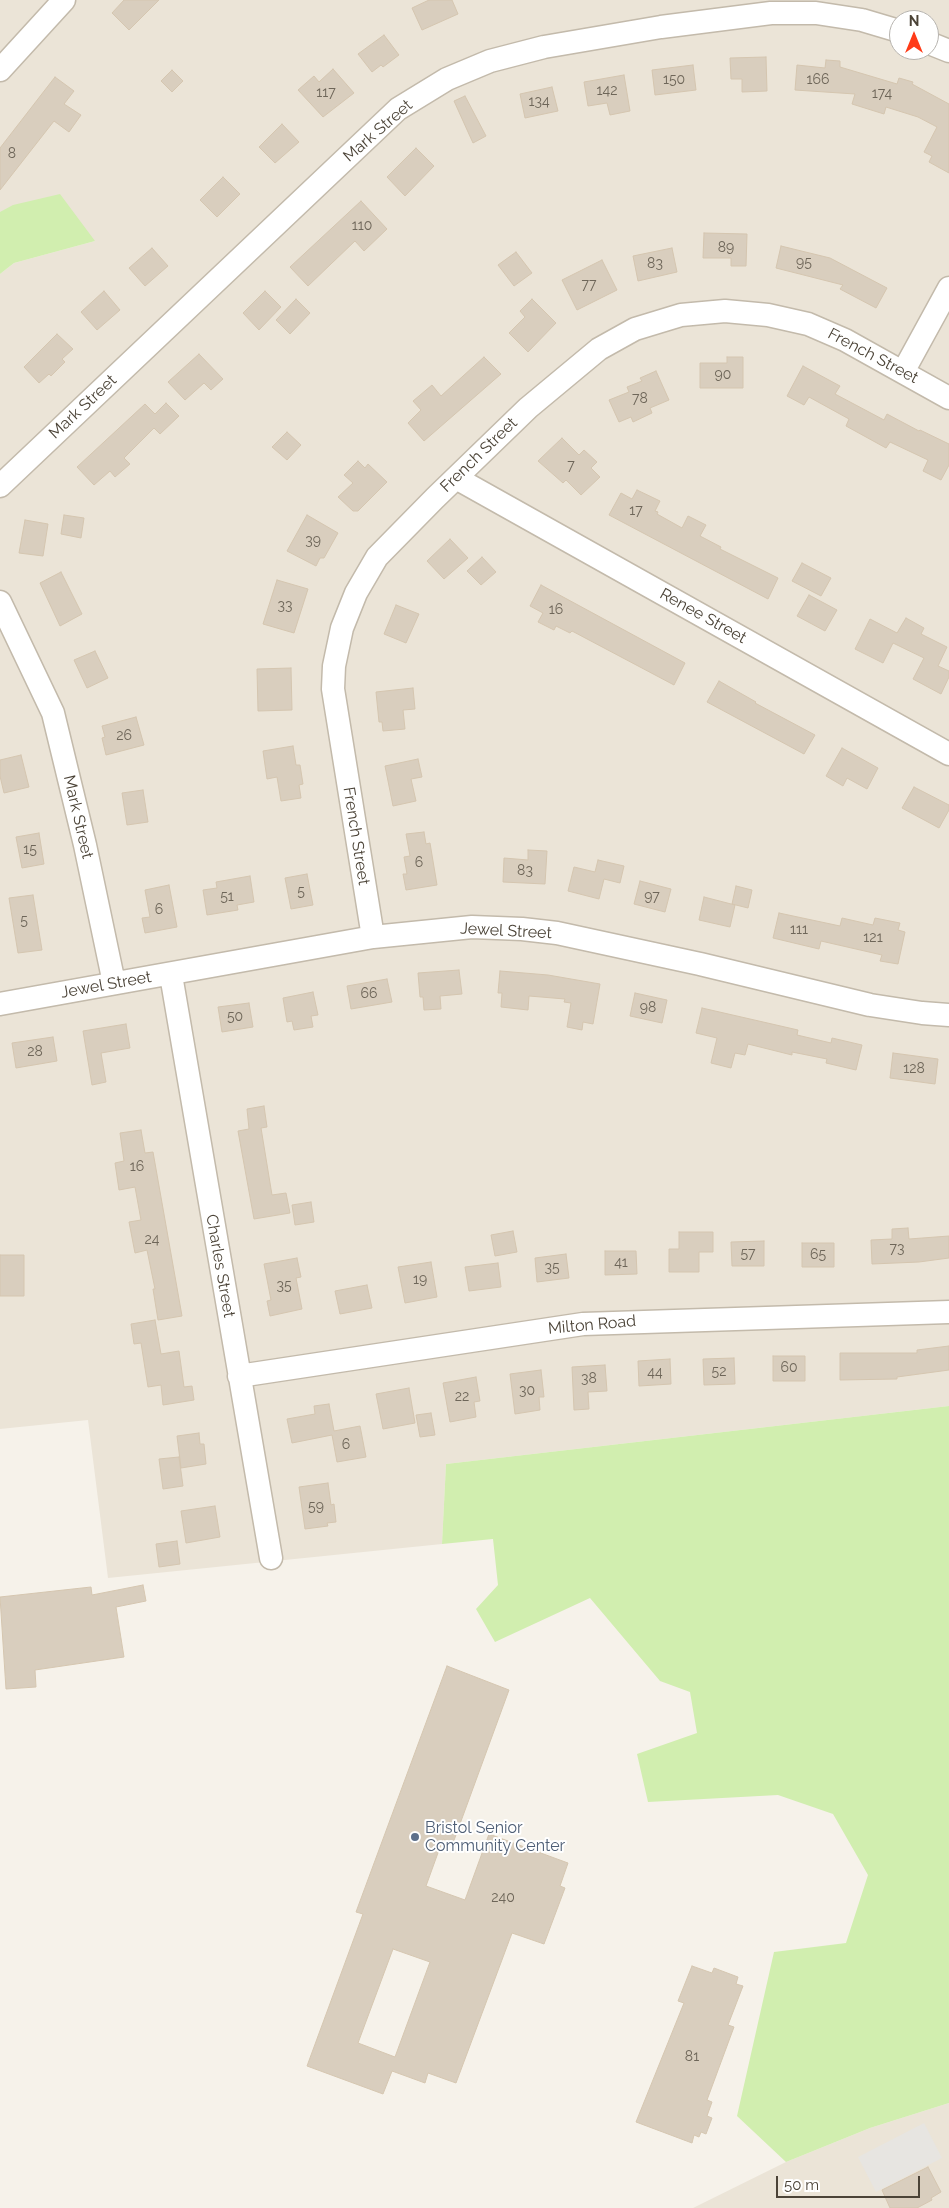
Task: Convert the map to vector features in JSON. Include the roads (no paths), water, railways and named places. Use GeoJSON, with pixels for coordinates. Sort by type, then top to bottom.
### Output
{"type":"FeatureCollection","features":[{"type":"Feature","properties":{"kind":"street"},"geometry":{"type":"LineString","coordinates":[[0,70],[56,3]]}},
{"type":"Feature","properties":{"kind":"street","name":"Mark Street"},"geometry":{"type":"LineString","coordinates":[[0,486],[398,109],[446,79],[490,61],[544,47],[661,27],[771,13],[816,13],[862,20],[889,28]]}},
{"type":"Feature","properties":{"kind":"street"},"geometry":{"type":"LineString","coordinates":[[903,372],[949,288]]}},
{"type":"Feature","properties":{"kind":"street","name":"French Street"},"geometry":{"type":"LineString","coordinates":[[373,937],[334,698],[334,666],[342,628],[356,593],[377,557],[400,532],[528,408],[599,349],[635,329],[681,315],[724,311],[768,315],[808,324],[845,340],[949,398]]}},
{"type":"Feature","properties":{"kind":"street","name":"Renee Street"},"geometry":{"type":"LineString","coordinates":[[456,478],[949,754]]}},
{"type":"Feature","properties":{"kind":"street","name":"Mark Street"},"geometry":{"type":"LineString","coordinates":[[0,602],[52,713],[85,845],[114,983]]}},
{"type":"Feature","properties":{"kind":"street","name":"Jewel Street"},"geometry":{"type":"LineString","coordinates":[[0,1004],[114,983],[171,975],[373,937],[472,927],[522,929],[557,933],[870,1004],[922,1013],[949,1015]]}},
{"type":"Feature","properties":{"kind":"street","name":"Charles Street"},"geometry":{"type":"LineString","coordinates":[[171,975],[271,1558]]}},
{"type":"Feature","properties":{"kind":"street","name":"Milton Road"},"geometry":{"type":"LineString","coordinates":[[239,1376],[583,1324],[949,1312]]}},
{"type":"Feature","properties":{"kind":"place","name":"Bristol Senior Community Center"},"geometry":{"type":"Point","coordinates":[415,1837]}}]}
